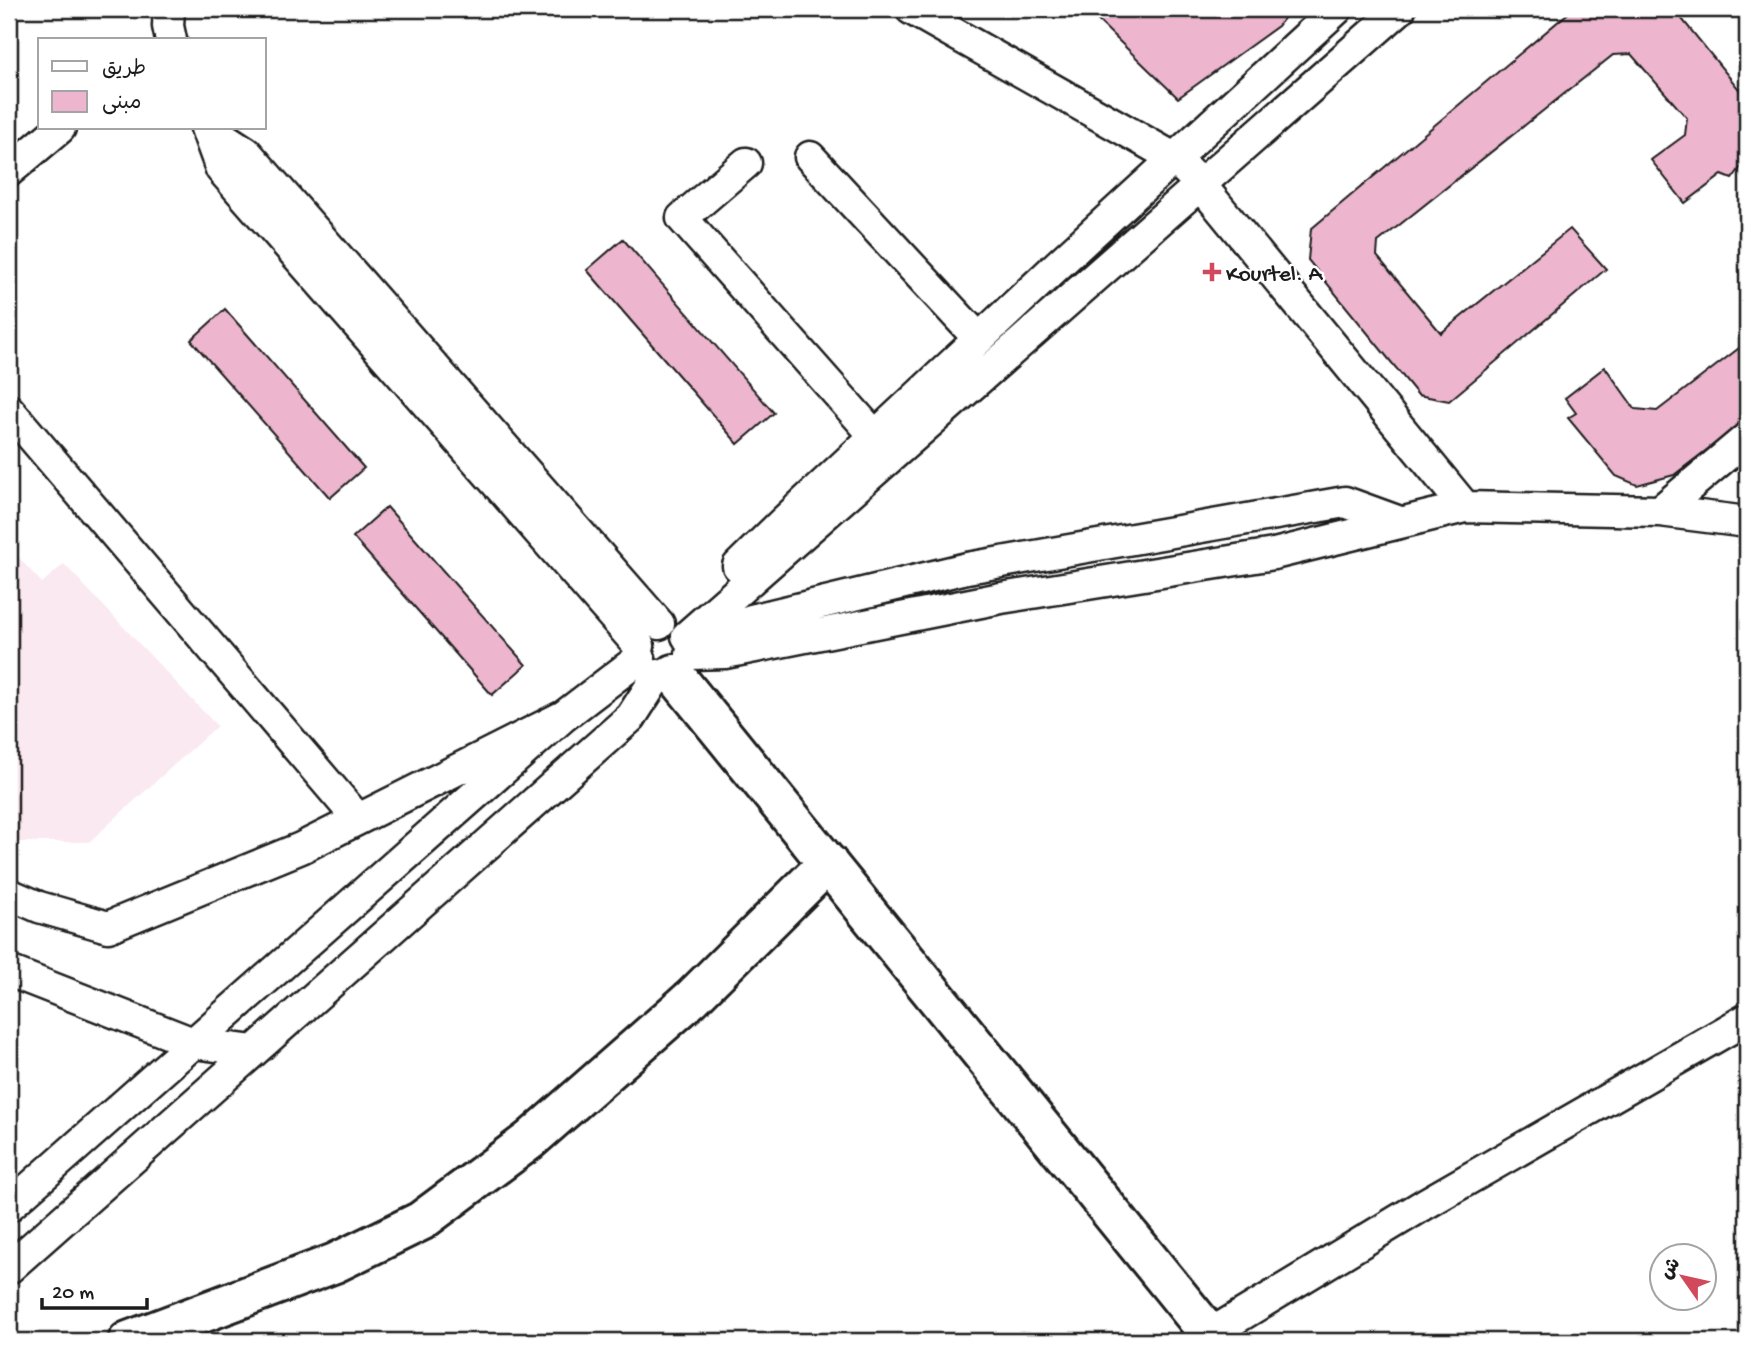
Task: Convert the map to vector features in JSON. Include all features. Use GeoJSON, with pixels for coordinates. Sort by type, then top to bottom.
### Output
{"type":"FeatureCollection","features":[{"type":"Feature","properties":{"kind":"street"},"geometry":{"type":"LineString","coordinates":[[911,9],[1174,158],[1200,184],[1465,506]]}},
{"type":"Feature","properties":{"kind":"street"},"geometry":{"type":"LineString","coordinates":[[9,1268],[631,717],[668,648],[782,523],[1337,9]]}},
{"type":"Feature","properties":{"kind":"street"},"geometry":{"type":"LineString","coordinates":[[9,894],[39,907],[108,927],[301,848],[565,716],[668,648],[1400,9]]}},
{"type":"Feature","properties":{"kind":"street"},"geometry":{"type":"LineString","coordinates":[[9,171],[58,130]]}},
{"type":"Feature","properties":{"kind":"street"},"geometry":{"type":"LineString","coordinates":[[210,130],[246,152],[668,648],[828,863],[1212,1338],[1437,1197],[1747,1019]]}},
{"type":"Feature","properties":{"kind":"street"},"geometry":{"type":"LineString","coordinates":[[810,157],[979,339]]}},
{"type":"Feature","properties":{"kind":"street"},"geometry":{"type":"LineString","coordinates":[[746,163],[681,218],[876,436]]}},
{"type":"Feature","properties":{"kind":"street"},"geometry":{"type":"LineString","coordinates":[[9,410],[358,819]]}},
{"type":"Feature","properties":{"kind":"street"},"geometry":{"type":"LineString","coordinates":[[1660,511],[1747,438]]}},
{"type":"Feature","properties":{"kind":"street"},"geometry":{"type":"LineString","coordinates":[[668,648],[751,620],[967,568],[1345,502],[1400,522],[1465,506],[1660,511],[1747,522]]}},
{"type":"Feature","properties":{"kind":"street"},"geometry":{"type":"LineString","coordinates":[[9,1206],[565,716]]}},
{"type":"Feature","properties":{"kind":"street"},"geometry":{"type":"LineString","coordinates":[[128,1341],[335,1263],[421,1222],[530,1140],[662,1025],[828,863]]}},
{"type":"Feature","properties":{"kind":"street"},"geometry":{"type":"LineString","coordinates":[[9,971],[193,1043],[254,1051]]}},
{"type":"Feature","properties":{"kind":"shaded area"},"geometry":{"type":"Polygon","coordinates":[[[9,547],[42,583],[64,564],[217,726],[89,842],[9,842],[9,547]]]}},
{"type":"Feature","properties":{"kind":"building"},"geometry":{"type":"Polygon","coordinates":[[[1086,9],[1291,9],[1278,26],[1178,98],[1086,9]]]}},
{"type":"Feature","properties":{"kind":"building"},"geometry":{"type":"Polygon","coordinates":[[[1573,9],[1674,9],[1747,99],[1747,159],[1732,179],[1722,175],[1685,203],[1651,160],[1685,135],[1687,118],[1631,54],[1613,55],[1378,242],[1377,256],[1441,333],[1570,229],[1606,269],[1449,401],[1418,395],[1308,260],[1311,229],[1573,9]]]}},
{"type":"Feature","properties":{"kind":"building"},"geometry":{"type":"Polygon","coordinates":[[[623,239],[774,413],[738,444],[587,270],[623,239]]]}},
{"type":"Feature","properties":{"kind":"building"},"geometry":{"type":"Polygon","coordinates":[[[225,309],[364,468],[330,498],[191,340],[225,309]]]}},
{"type":"Feature","properties":{"kind":"building"},"geometry":{"type":"Polygon","coordinates":[[[1747,342],[1747,419],[1674,475],[1637,485],[1616,476],[1568,418],[1576,413],[1565,398],[1605,367],[1635,409],[1657,411],[1747,342]]]}},
{"type":"Feature","properties":{"kind":"building"},"geometry":{"type":"Polygon","coordinates":[[[387,507],[526,665],[492,695],[353,537],[387,507]]]}},
{"type":"Feature","properties":{"kind":"place","name":"Kourtel. A"},"geometry":{"type":"Point","coordinates":[1212,272]}}]}
